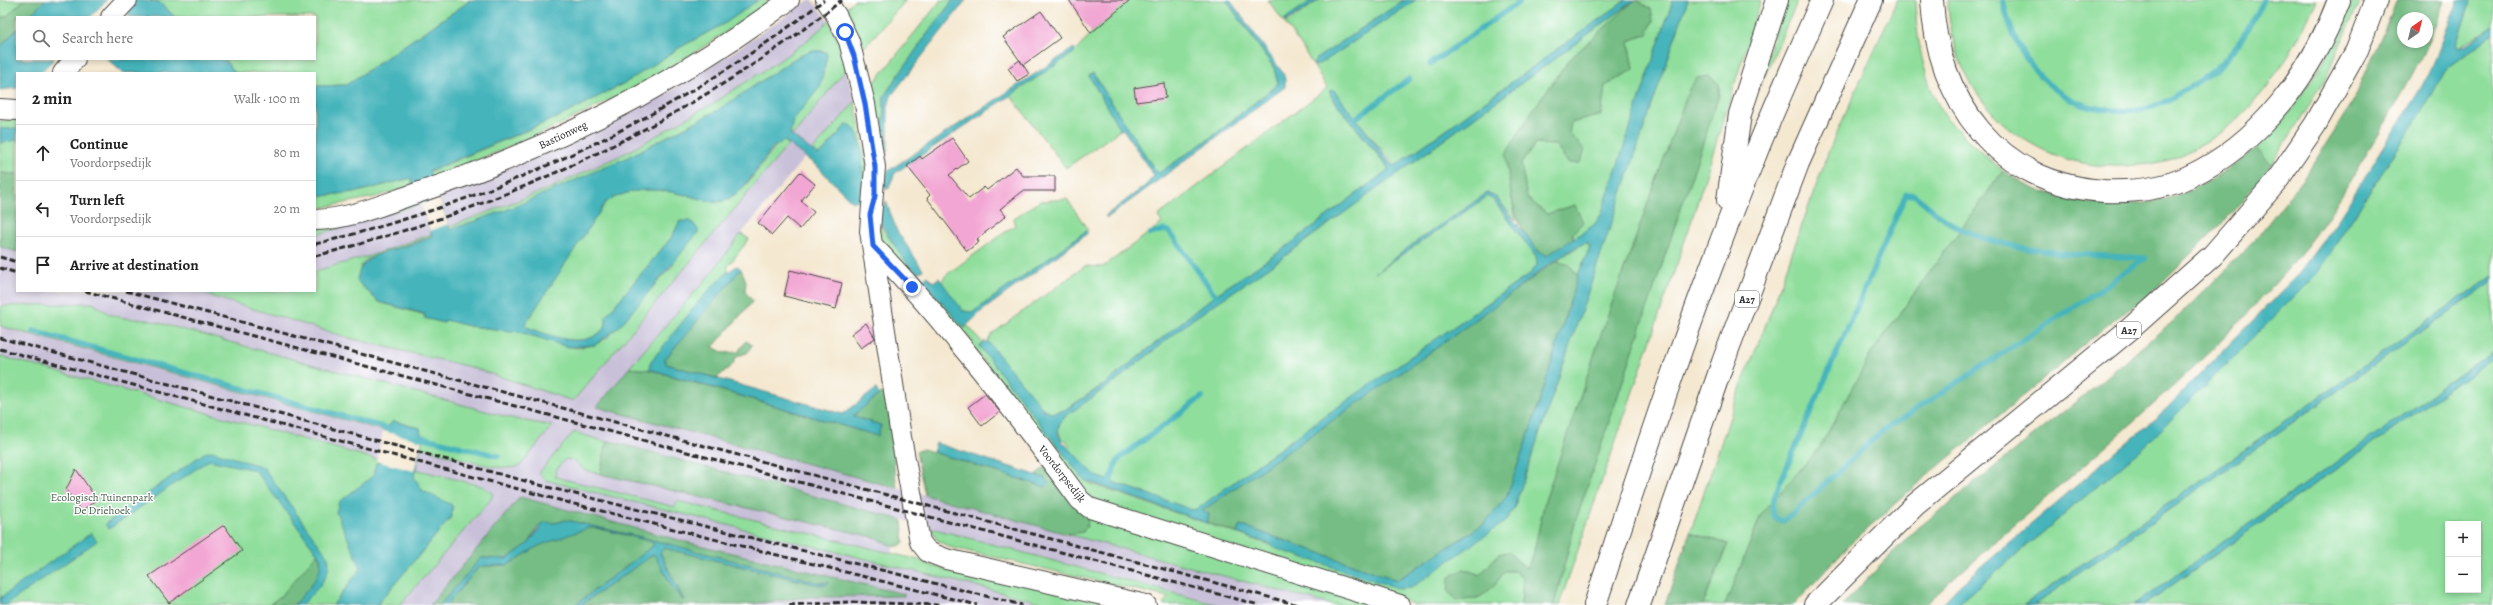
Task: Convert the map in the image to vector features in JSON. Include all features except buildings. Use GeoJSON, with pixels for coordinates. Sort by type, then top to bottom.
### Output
{"type":"FeatureCollection","features":[{"type":"Feature","properties":{"kind":"highway"},"geometry":{"type":"LineString","coordinates":[[1722,239],[1740,114],[1777,0]]}},
{"type":"Feature","properties":{"kind":"highway"},"geometry":{"type":"LineString","coordinates":[[1596,605],[1651,439],[1722,239],[1754,158],[1822,0]]}},
{"type":"Feature","properties":{"kind":"highway","name":"A27"},"geometry":{"type":"LineString","coordinates":[[1640,605],[1723,362],[1796,170],[1871,0]]}},
{"type":"Feature","properties":{"kind":"highway"},"geometry":{"type":"LineString","coordinates":[[1932,0],[1934,31],[1937,45],[1956,98],[1972,121],[1992,144],[2015,162],[2043,178],[2067,186],[2115,191],[2163,185],[2187,177],[2226,154],[2246,139],[2266,120],[2296,83],[2322,39],[2339,0]]}},
{"type":"Feature","properties":{"kind":"highway","name":"A27"},"geometry":{"type":"LineString","coordinates":[[1815,605],[1915,505],[2130,329],[2213,255],[2276,182],[2315,125],[2357,50],[2376,0]]}},
{"type":"Feature","properties":{"kind":"street","name":"Bastionweg"},"geometry":{"type":"LineString","coordinates":[[316,220],[328,220],[380,206],[416,194],[491,167],[563,135],[628,102],[734,40],[789,0]]}},
{"type":"Feature","properties":{"kind":"street"},"geometry":{"type":"LineString","coordinates":[[826,0],[841,23],[854,56],[875,167],[872,209],[873,246],[901,437],[917,532],[923,547],[935,556],[946,559],[1146,605]]}},
{"type":"Feature","properties":{"kind":"street"},"geometry":{"type":"LineString","coordinates":[[64,72],[74,60]]}},
{"type":"Feature","properties":{"kind":"street"},"geometry":{"type":"LineString","coordinates":[[0,109],[16,110]]}},
{"type":"Feature","properties":{"kind":"street","name":"Voordorpsedijk"},"geometry":{"type":"LineString","coordinates":[[873,246],[937,316],[1026,426],[1080,500],[1090,508],[1400,605]]}},
{"type":"Feature","properties":{"kind":"shaded area"},"geometry":{"type":"Polygon","coordinates":[[[809,0],[812,0],[829,20],[838,38],[855,102],[812,151],[809,149],[804,156],[805,157],[742,233],[749,239],[728,266],[728,271],[651,361],[894,487],[925,495],[919,458],[933,452],[1045,487],[1376,605],[1174,605],[1168,597],[949,547],[937,540],[931,528],[900,519],[890,561],[1071,605],[377,605],[450,518],[0,385],[0,143],[16,140],[16,292],[316,292],[316,232],[439,198],[600,128],[670,91],[730,54],[809,0]]]}},
{"type":"Feature","properties":{"kind":"green space"},"geometry":{"type":"Polygon","coordinates":[[[0,0],[24,0],[7,16],[1,18],[0,0]]]}},
{"type":"Feature","properties":{"kind":"green space"},"geometry":{"type":"Polygon","coordinates":[[[24,0],[45,0],[29,16],[16,16],[16,30],[0,47],[0,18],[7,16],[24,0]]]}},
{"type":"Feature","properties":{"kind":"green space"},"geometry":{"type":"Polygon","coordinates":[[[150,0],[471,0],[346,85],[316,86],[316,72],[234,72],[225,60],[316,60],[316,16],[174,16],[159,2],[150,0]]]}},
{"type":"Feature","properties":{"kind":"green space"},"geometry":{"type":"Polygon","coordinates":[[[758,0],[770,0],[691,55],[650,79],[564,123],[431,179],[429,172],[563,115],[630,80],[679,48],[727,22],[758,0]]]}},
{"type":"Feature","properties":{"kind":"green space"},"geometry":{"type":"Polygon","coordinates":[[[854,0],[906,0],[862,50],[845,9],[854,0]]]}},
{"type":"Feature","properties":{"kind":"green space"},"geometry":{"type":"Polygon","coordinates":[[[941,0],[953,0],[884,96],[882,152],[870,88],[941,0]]]}},
{"type":"Feature","properties":{"kind":"green space"},"geometry":{"type":"Polygon","coordinates":[[[1130,0],[1226,0],[1274,68],[1278,84],[1213,136],[1159,173],[1155,170],[1126,126],[1066,168],[1010,95],[1075,52],[1092,32],[1112,17],[1110,15],[1130,0]]]}},
{"type":"Feature","properties":{"kind":"green space"},"geometry":{"type":"Polygon","coordinates":[[[1268,0],[1312,0],[1285,19],[1287,23],[1319,0],[1404,0],[1316,59],[1319,63],[1416,0],[1626,0],[1395,166],[1345,105],[1333,99],[1388,168],[1388,170],[1282,250],[1215,295],[1115,376],[1215,303],[1274,264],[1635,0],[1570,59],[1532,111],[1511,193],[1516,220],[1494,195],[1488,193],[1536,257],[1537,265],[1530,274],[1319,420],[1197,509],[1193,510],[1096,476],[1068,449],[1070,447],[1065,439],[1062,441],[1058,429],[1061,419],[1105,386],[1101,386],[1065,410],[1051,413],[1038,405],[987,343],[992,334],[1085,266],[1103,267],[1162,223],[1158,216],[1327,88],[1302,47],[1268,0]]]}},
{"type":"Feature","properties":{"kind":"green space"},"geometry":{"type":"Polygon","coordinates":[[[1635,0],[1651,9],[1653,21],[1647,34],[1629,41],[1634,69],[1605,86],[1601,115],[1571,123],[1569,133],[1585,150],[1580,163],[1568,163],[1556,145],[1535,144],[1521,163],[1527,198],[1547,214],[1575,205],[1583,222],[1572,234],[1573,240],[1546,257],[1535,247],[1519,223],[1511,196],[1506,154],[1532,111],[1570,59],[1635,0]]]}},
{"type":"Feature","properties":{"kind":"green space"},"geometry":{"type":"Polygon","coordinates":[[[1636,0],[1673,0],[1601,215],[1594,225],[1573,240],[1575,205],[1547,214],[1527,198],[1521,164],[1535,144],[1556,145],[1568,163],[1584,150],[1569,133],[1571,123],[1601,115],[1605,86],[1634,69],[1629,41],[1647,34],[1651,9],[1636,0]]]}},
{"type":"Feature","properties":{"kind":"green space"},"geometry":{"type":"Polygon","coordinates":[[[1688,0],[1761,0],[1689,229],[1559,605],[1554,605],[1575,523],[1719,95],[1719,84],[1689,89],[1605,323],[1545,501],[1533,556],[1526,568],[1508,552],[1499,554],[1480,575],[1464,569],[1472,600],[1487,592],[1505,571],[1515,571],[1523,576],[1521,605],[1414,605],[1397,598],[1090,502],[971,344],[973,342],[966,334],[963,334],[918,283],[919,280],[924,283],[964,328],[968,326],[983,343],[979,346],[1057,445],[1055,447],[1060,454],[1063,452],[1084,480],[1091,484],[1288,551],[1514,508],[1688,0]]]}},
{"type":"Feature","properties":{"kind":"green space"},"geometry":{"type":"Polygon","coordinates":[[[1783,0],[1798,0],[1760,86],[1783,0]]]}},
{"type":"Feature","properties":{"kind":"green space"},"geometry":{"type":"Polygon","coordinates":[[[1897,0],[1915,0],[1917,31],[1924,66],[1935,99],[1943,113],[1965,137],[2003,171],[1872,352],[1820,447],[1762,513],[1725,605],[1703,605],[1728,544],[1690,533],[1739,391],[1770,314],[1829,150],[1897,0]]]}},
{"type":"Feature","properties":{"kind":"green space"},"geometry":{"type":"Polygon","coordinates":[[[1948,0],[2317,0],[2297,40],[2272,79],[2243,114],[2226,129],[2190,151],[2172,159],[2142,165],[2124,166],[2089,164],[2056,155],[2027,141],[2001,121],[1979,96],[1963,67],[1952,35],[1948,0]]]}},
{"type":"Feature","properties":{"kind":"green space"},"geometry":{"type":"Polygon","coordinates":[[[2353,0],[2360,0],[2326,78],[2272,164],[2256,149],[2287,115],[2312,79],[2323,61],[2353,0]]]}},
{"type":"Feature","properties":{"kind":"green space"},"geometry":{"type":"Polygon","coordinates":[[[2397,0],[2445,0],[2433,31],[2433,12],[2397,12],[2397,48],[2425,48],[2403,92],[2324,223],[2306,247],[2263,297],[2218,344],[2171,389],[1973,561],[1925,605],[1842,605],[1913,532],[2103,380],[2182,313],[2254,241],[2306,175],[2354,100],[2397,0]]]}},
{"type":"Feature","properties":{"kind":"green space"},"geometry":{"type":"Polygon","coordinates":[[[2471,0],[2493,0],[2493,26],[2458,48],[2456,45],[2471,0]]]}},
{"type":"Feature","properties":{"kind":"green space"},"geometry":{"type":"Polygon","coordinates":[[[829,20],[841,47],[847,68],[794,134],[790,134],[793,120],[820,87],[827,55],[823,51],[810,51],[800,55],[718,110],[628,157],[514,207],[450,230],[449,227],[548,189],[630,151],[712,104],[773,65],[809,39],[829,20]]]}},
{"type":"Feature","properties":{"kind":"green space"},"geometry":{"type":"Polygon","coordinates":[[[2493,34],[2493,275],[2024,605],[1957,605],[2146,445],[2316,275],[2429,100],[2445,70],[2493,34]]]}},
{"type":"Feature","properties":{"kind":"green space"},"geometry":{"type":"Polygon","coordinates":[[[1710,76],[1719,84],[1719,95],[1575,523],[1554,605],[1521,605],[1523,577],[1515,571],[1505,571],[1495,584],[1480,597],[1457,600],[1448,592],[1449,577],[1464,569],[1480,575],[1499,554],[1508,552],[1526,568],[1533,556],[1545,501],[1605,323],[1689,89],[1697,78],[1710,76]]]}},
{"type":"Feature","properties":{"kind":"green space"},"geometry":{"type":"Polygon","coordinates":[[[855,102],[869,177],[864,192],[859,142],[852,126],[845,126],[823,152],[818,155],[812,151],[855,102]]]}},
{"type":"Feature","properties":{"kind":"green space"},"geometry":{"type":"Polygon","coordinates":[[[16,118],[16,174],[0,173],[0,121],[16,118]]]}},
{"type":"Feature","properties":{"kind":"green space"},"geometry":{"type":"Polygon","coordinates":[[[782,140],[789,144],[573,401],[470,367],[353,339],[210,296],[204,292],[316,292],[316,271],[369,256],[431,234],[431,236],[367,259],[361,266],[357,281],[379,302],[425,315],[425,318],[444,323],[445,319],[469,326],[520,332],[575,348],[595,345],[608,337],[673,265],[680,221],[671,238],[606,316],[606,326],[598,334],[588,339],[567,340],[523,326],[606,202],[620,195],[633,191],[646,190],[673,192],[713,202],[724,200],[734,195],[752,178],[774,148],[782,140]]]}},
{"type":"Feature","properties":{"kind":"green space"},"geometry":{"type":"Polygon","coordinates":[[[2256,149],[2272,164],[2230,215],[2149,295],[2106,326],[1909,491],[1847,547],[1794,605],[1725,605],[1762,513],[1820,447],[1872,352],[2003,171],[2042,191],[2063,198],[2106,205],[2128,205],[2172,197],[2195,188],[2227,170],[2256,149]]]}},
{"type":"Feature","properties":{"kind":"green space"},"geometry":{"type":"Polygon","coordinates":[[[0,173],[16,174],[16,252],[0,247],[0,173]]]}},
{"type":"Feature","properties":{"kind":"green space"},"geometry":{"type":"Polygon","coordinates":[[[411,178],[413,186],[375,197],[316,209],[316,197],[361,191],[411,178]]]}},
{"type":"Feature","properties":{"kind":"green space"},"geometry":{"type":"Polygon","coordinates":[[[1067,199],[1088,230],[973,312],[963,311],[941,283],[946,275],[1015,225],[1014,218],[1040,201],[1067,199]]]}},
{"type":"Feature","properties":{"kind":"green space"},"geometry":{"type":"Polygon","coordinates":[[[420,202],[420,204],[316,235],[316,230],[420,202]]]}},
{"type":"Feature","properties":{"kind":"green space"},"geometry":{"type":"Polygon","coordinates":[[[878,223],[896,248],[918,273],[913,276],[881,243],[878,223]]]}},
{"type":"Feature","properties":{"kind":"green space"},"geometry":{"type":"Polygon","coordinates":[[[741,234],[749,239],[728,266],[728,271],[651,361],[649,365],[651,370],[629,368],[712,272],[741,234]]]}},
{"type":"Feature","properties":{"kind":"green space"},"geometry":{"type":"Polygon","coordinates":[[[1585,242],[1590,247],[1578,275],[1569,265],[1556,261],[1585,242]]]}},
{"type":"Feature","properties":{"kind":"green space"},"geometry":{"type":"Polygon","coordinates":[[[1556,261],[1569,265],[1578,275],[1538,407],[1507,496],[1484,524],[1397,580],[1240,525],[1237,533],[1207,523],[1209,515],[1202,511],[1449,339],[1556,261]]]}},
{"type":"Feature","properties":{"kind":"green space"},"geometry":{"type":"Polygon","coordinates":[[[741,269],[746,281],[745,292],[753,301],[713,347],[724,353],[738,352],[746,341],[752,345],[747,353],[737,356],[733,364],[717,378],[666,364],[665,359],[741,269]]]}},
{"type":"Feature","properties":{"kind":"green space"},"geometry":{"type":"Polygon","coordinates":[[[2493,281],[2493,351],[2142,600],[2134,605],[2034,605],[2493,281]]]}},
{"type":"Feature","properties":{"kind":"green space"},"geometry":{"type":"Polygon","coordinates":[[[93,303],[109,314],[124,318],[148,320],[515,419],[552,426],[521,465],[513,468],[501,468],[472,462],[421,447],[422,441],[420,428],[393,421],[385,431],[0,326],[1,306],[93,303]]]}},
{"type":"Feature","properties":{"kind":"green space","name":"Ecologisch Tuinenpark De Driehoek"},"geometry":{"type":"Polygon","coordinates":[[[0,356],[379,460],[376,463],[373,476],[337,512],[361,566],[360,571],[333,605],[302,605],[325,578],[281,596],[269,605],[0,605],[0,356]]]}},
{"type":"Feature","properties":{"kind":"green space"},"geometry":{"type":"Polygon","coordinates":[[[2493,358],[2493,605],[2144,605],[2493,358]]]}},
{"type":"Feature","properties":{"kind":"green space"},"geometry":{"type":"Polygon","coordinates":[[[629,368],[651,370],[878,436],[881,425],[854,417],[854,414],[887,389],[894,440],[894,467],[897,488],[597,407],[629,368]]]}},
{"type":"Feature","properties":{"kind":"green space"},"geometry":{"type":"Polygon","coordinates":[[[574,432],[607,442],[600,474],[584,470],[575,461],[565,459],[556,470],[555,477],[675,507],[677,501],[919,560],[938,568],[1030,583],[1120,605],[1052,605],[545,480],[539,473],[574,432]]]}},
{"type":"Feature","properties":{"kind":"green space"},"geometry":{"type":"Polygon","coordinates":[[[610,441],[902,520],[904,542],[901,545],[894,546],[877,538],[600,474],[607,442],[610,441]]]}},
{"type":"Feature","properties":{"kind":"green space"},"geometry":{"type":"Polygon","coordinates":[[[923,449],[1045,487],[1045,478],[1035,475],[1049,464],[1089,512],[1087,526],[1083,532],[1067,534],[925,495],[916,452],[923,449]]]}},
{"type":"Feature","properties":{"kind":"green space"},"geometry":{"type":"Polygon","coordinates":[[[415,469],[482,486],[493,493],[491,499],[400,605],[377,605],[450,518],[453,507],[420,489],[414,477],[415,469]]]}},
{"type":"Feature","properties":{"kind":"green space"},"geometry":{"type":"Polygon","coordinates":[[[520,497],[690,543],[904,594],[904,596],[809,597],[741,605],[581,605],[654,554],[674,590],[684,601],[660,552],[664,548],[819,585],[825,582],[821,583],[571,521],[563,521],[538,527],[529,543],[507,559],[481,558],[440,605],[430,605],[520,497]]]}},
{"type":"Feature","properties":{"kind":"green space"},"geometry":{"type":"Polygon","coordinates":[[[1089,512],[1388,605],[1332,605],[1067,534],[1083,532],[1089,512]]]}},
{"type":"Feature","properties":{"kind":"green space"},"geometry":{"type":"Polygon","coordinates":[[[596,528],[651,541],[654,545],[575,605],[446,605],[478,568],[485,566],[508,565],[538,546],[582,529],[596,528]]]}},
{"type":"Feature","properties":{"kind":"green space"},"geometry":{"type":"Polygon","coordinates":[[[931,528],[1218,605],[1163,605],[1168,597],[949,547],[937,540],[931,528]]]}},
{"type":"Feature","properties":{"kind":"green space"},"geometry":{"type":"Polygon","coordinates":[[[1690,533],[1728,544],[1703,605],[1665,605],[1690,533]]]}},
{"type":"Feature","properties":{"kind":"green space"},"geometry":{"type":"Polygon","coordinates":[[[317,554],[320,561],[318,575],[294,605],[269,605],[281,596],[317,554]]]}},
{"type":"Feature","properties":{"kind":"water"},"geometry":{"type":"Polygon","coordinates":[[[45,0],[107,0],[91,16],[29,16],[45,0]]]}},
{"type":"Feature","properties":{"kind":"water"},"geometry":{"type":"Polygon","coordinates":[[[134,0],[159,2],[174,16],[129,16],[129,10],[134,0]]]}},
{"type":"Feature","properties":{"kind":"water"},"geometry":{"type":"Polygon","coordinates":[[[471,0],[758,0],[727,22],[679,48],[630,80],[563,115],[429,171],[450,230],[514,207],[628,157],[718,110],[800,55],[813,50],[826,52],[827,55],[820,87],[793,120],[790,134],[818,155],[823,152],[845,126],[849,124],[855,130],[859,137],[861,146],[863,185],[865,193],[862,196],[878,210],[882,208],[886,201],[897,231],[923,270],[918,273],[907,263],[882,226],[859,200],[852,202],[818,167],[783,140],[773,147],[747,182],[739,190],[731,197],[722,201],[713,202],[673,192],[646,190],[633,191],[620,195],[606,202],[524,326],[567,340],[588,339],[598,334],[606,326],[606,316],[671,238],[680,221],[691,221],[698,229],[698,233],[620,326],[595,345],[568,347],[520,332],[469,326],[445,320],[444,323],[424,318],[425,314],[379,302],[357,281],[360,270],[367,261],[376,255],[422,241],[432,236],[411,178],[361,191],[316,197],[316,86],[346,85],[471,0]]]}},
{"type":"Feature","properties":{"kind":"water"},"geometry":{"type":"Polygon","coordinates":[[[953,0],[966,0],[891,96],[888,106],[888,151],[883,151],[884,96],[953,0]]]}},
{"type":"Feature","properties":{"kind":"water"},"geometry":{"type":"Polygon","coordinates":[[[1226,0],[1230,0],[1283,73],[1285,87],[1107,218],[1105,216],[1146,185],[1154,176],[1123,129],[1120,130],[1089,76],[1093,73],[1155,170],[1159,173],[1213,136],[1278,84],[1274,68],[1226,0]]]}},
{"type":"Feature","properties":{"kind":"water"},"geometry":{"type":"Polygon","coordinates":[[[1312,0],[1319,0],[1285,22],[1285,19],[1312,0]]]}},
{"type":"Feature","properties":{"kind":"water"},"geometry":{"type":"Polygon","coordinates":[[[1404,0],[1416,0],[1328,59],[1315,66],[1313,65],[1316,59],[1404,0]]]}},
{"type":"Feature","properties":{"kind":"water"},"geometry":{"type":"Polygon","coordinates":[[[1626,0],[1635,0],[1274,264],[1193,319],[1117,380],[1066,416],[1059,424],[1058,434],[1062,441],[1096,476],[1193,510],[1197,509],[1319,420],[1530,274],[1537,265],[1536,257],[1495,202],[1488,196],[1375,273],[1418,240],[1487,193],[1494,195],[1539,252],[1546,256],[1594,225],[1601,215],[1673,0],[1688,0],[1514,508],[1506,521],[1411,588],[1400,589],[1277,549],[1270,544],[1237,533],[1240,525],[1397,580],[1484,524],[1507,496],[1538,407],[1578,275],[1590,247],[1588,243],[1582,244],[1561,256],[1356,405],[1202,511],[1209,514],[1207,523],[1084,480],[979,346],[985,341],[989,343],[1044,410],[1051,413],[1065,410],[1104,385],[1215,295],[1282,250],[1388,170],[1388,167],[1333,99],[1329,91],[1334,90],[1391,164],[1395,166],[1626,0]]]}},
{"type":"Feature","properties":{"kind":"water"},"geometry":{"type":"Polygon","coordinates":[[[2458,0],[2471,0],[2456,45],[2458,48],[2465,46],[2493,26],[2493,34],[2445,70],[2429,100],[2316,275],[2146,445],[1957,605],[1941,605],[1959,586],[2166,409],[2297,275],[2334,226],[2422,86],[2434,62],[2458,0]]]}},
{"type":"Feature","properties":{"kind":"water"},"geometry":{"type":"Polygon","coordinates":[[[16,30],[16,60],[53,60],[41,72],[16,72],[16,88],[0,90],[0,47],[16,30]]]}},
{"type":"Feature","properties":{"kind":"water"},"geometry":{"type":"Polygon","coordinates":[[[1074,48],[1075,52],[895,173],[888,189],[884,188],[885,173],[1074,48]]]}},
{"type":"Feature","properties":{"kind":"water"},"geometry":{"type":"Polygon","coordinates":[[[108,60],[225,60],[234,72],[122,72],[108,60]]]}},
{"type":"Feature","properties":{"kind":"water"},"geometry":{"type":"Polygon","coordinates":[[[16,128],[16,140],[0,143],[0,129],[16,128]]]}},
{"type":"Feature","properties":{"kind":"water"},"geometry":{"type":"Polygon","coordinates":[[[1086,231],[1088,233],[982,311],[964,328],[922,280],[927,276],[933,282],[939,278],[963,311],[973,312],[1086,231]]]}},
{"type":"Feature","properties":{"kind":"water"},"geometry":{"type":"Polygon","coordinates":[[[737,266],[741,269],[665,359],[666,364],[843,414],[876,389],[879,395],[854,415],[854,417],[881,425],[878,436],[649,369],[651,361],[692,310],[726,273],[737,266]]]}},
{"type":"Feature","properties":{"kind":"water"},"geometry":{"type":"Polygon","coordinates":[[[2493,275],[2493,281],[2034,605],[2024,605],[2493,275]]]}},
{"type":"Feature","properties":{"kind":"water"},"geometry":{"type":"Polygon","coordinates":[[[2493,351],[2493,358],[2144,605],[2134,605],[2493,351]]]}},
{"type":"Feature","properties":{"kind":"water"},"geometry":{"type":"Polygon","coordinates":[[[393,421],[420,428],[422,441],[414,477],[423,491],[452,505],[452,516],[377,605],[333,605],[361,568],[336,512],[339,502],[373,476],[376,463],[379,462],[385,430],[393,421]]]}},
{"type":"Feature","properties":{"kind":"water"},"geometry":{"type":"Polygon","coordinates":[[[936,443],[1045,478],[1049,483],[1045,487],[933,452],[936,443]]]}},
{"type":"Feature","properties":{"kind":"water"},"geometry":{"type":"Polygon","coordinates":[[[212,451],[263,467],[328,557],[328,571],[325,577],[317,589],[302,605],[294,605],[313,583],[319,571],[320,557],[255,470],[209,460],[109,529],[105,524],[204,453],[212,451]]]}},
{"type":"Feature","properties":{"kind":"water"},"geometry":{"type":"Polygon","coordinates":[[[566,520],[641,537],[821,583],[829,582],[826,585],[819,585],[664,548],[660,553],[684,601],[674,590],[654,554],[581,605],[575,605],[654,545],[651,541],[596,528],[588,528],[538,546],[508,565],[485,566],[478,568],[446,605],[440,605],[481,558],[507,559],[529,543],[544,522],[555,523],[566,520]]]}},
{"type":"Feature","properties":{"kind":"water"},"geometry":{"type":"Polygon","coordinates":[[[91,533],[97,541],[6,605],[0,605],[0,598],[91,533]]]}},
{"type":"Feature","properties":{"kind":"pier"},"geometry":{"type":"Polygon","coordinates":[[[439,198],[448,224],[430,231],[420,204],[439,198]]]}},
{"type":"Feature","properties":{"kind":"pier"},"geometry":{"type":"Polygon","coordinates":[[[383,431],[422,441],[414,471],[376,461],[383,431]]]}},
{"type":"Feature","properties":{"kind":"waterway"},"geometry":{"type":"LineString","coordinates":[[1430,64],[1522,0]]}},
{"type":"Feature","properties":{"kind":"waterway"},"geometry":{"type":"LineString","coordinates":[[2003,0],[2017,41],[2027,59],[2039,75],[2054,89],[2072,100],[2092,107],[2114,110],[2136,110],[2153,107],[2169,100],[2191,87],[2213,71],[2228,57],[2238,44],[2263,0]]}},
{"type":"Feature","properties":{"kind":"waterway"},"geometry":{"type":"LineString","coordinates":[[1356,118],[1409,79]]}},
{"type":"Feature","properties":{"kind":"waterway"},"geometry":{"type":"LineString","coordinates":[[1906,194],[1914,195],[1953,225],[1980,237],[2002,243],[2049,252],[2145,258],[2100,290],[1881,432],[1791,515],[1783,521],[1775,518],[1772,508],[1776,492],[1906,194]]}},
{"type":"Feature","properties":{"kind":"waterway"},"geometry":{"type":"LineString","coordinates":[[1150,234],[1163,230],[1169,231],[1215,295]]}},
{"type":"Feature","properties":{"kind":"waterway"},"geometry":{"type":"LineString","coordinates":[[33,331],[386,428]]}},
{"type":"Feature","properties":{"kind":"waterway"},"geometry":{"type":"LineString","coordinates":[[1110,482],[1115,465],[1121,457],[1202,397]]}},
{"type":"Feature","properties":{"kind":"waterway"},"geometry":{"type":"LineString","coordinates":[[421,437],[498,456]]}},
{"type":"Feature","properties":{"kind":"railway"},"geometry":{"type":"LineString","coordinates":[[316,244],[383,226],[451,204],[518,178],[583,149],[647,117],[708,81],[767,42],[824,0]]}},
{"type":"Feature","properties":{"kind":"railway"},"geometry":{"type":"LineString","coordinates":[[316,256],[386,236],[456,213],[525,186],[592,156],[658,122],[721,85],[783,44],[842,0]]}},
{"type":"Feature","properties":{"kind":"railway"},"geometry":{"type":"LineString","coordinates":[[0,257],[16,262]]}},
{"type":"Feature","properties":{"kind":"railway"},"geometry":{"type":"LineString","coordinates":[[0,268],[16,273]]}},
{"type":"Feature","properties":{"kind":"railway"},"geometry":{"type":"LineString","coordinates":[[89,292],[1259,605]]}},
{"type":"Feature","properties":{"kind":"railway"},"geometry":{"type":"LineString","coordinates":[[130,292],[1298,605]]}},
{"type":"Feature","properties":{"kind":"railway"},"geometry":{"type":"LineString","coordinates":[[0,338],[547,487],[1022,605]]}},
{"type":"Feature","properties":{"kind":"railway"},"geometry":{"type":"LineString","coordinates":[[0,349],[570,503],[977,605]]}},
{"type":"Feature","properties":{"kind":"railway"},"geometry":{"type":"LineString","coordinates":[[789,605],[850,602],[939,605]]}},
{"type":"Feature","properties":{"kind":"route"},"geometry":{"type":"LineString","coordinates":[[845,32],[854,56],[865,104],[875,167],[875,196],[870,215],[870,231],[873,246],[912,287]]}}]}
